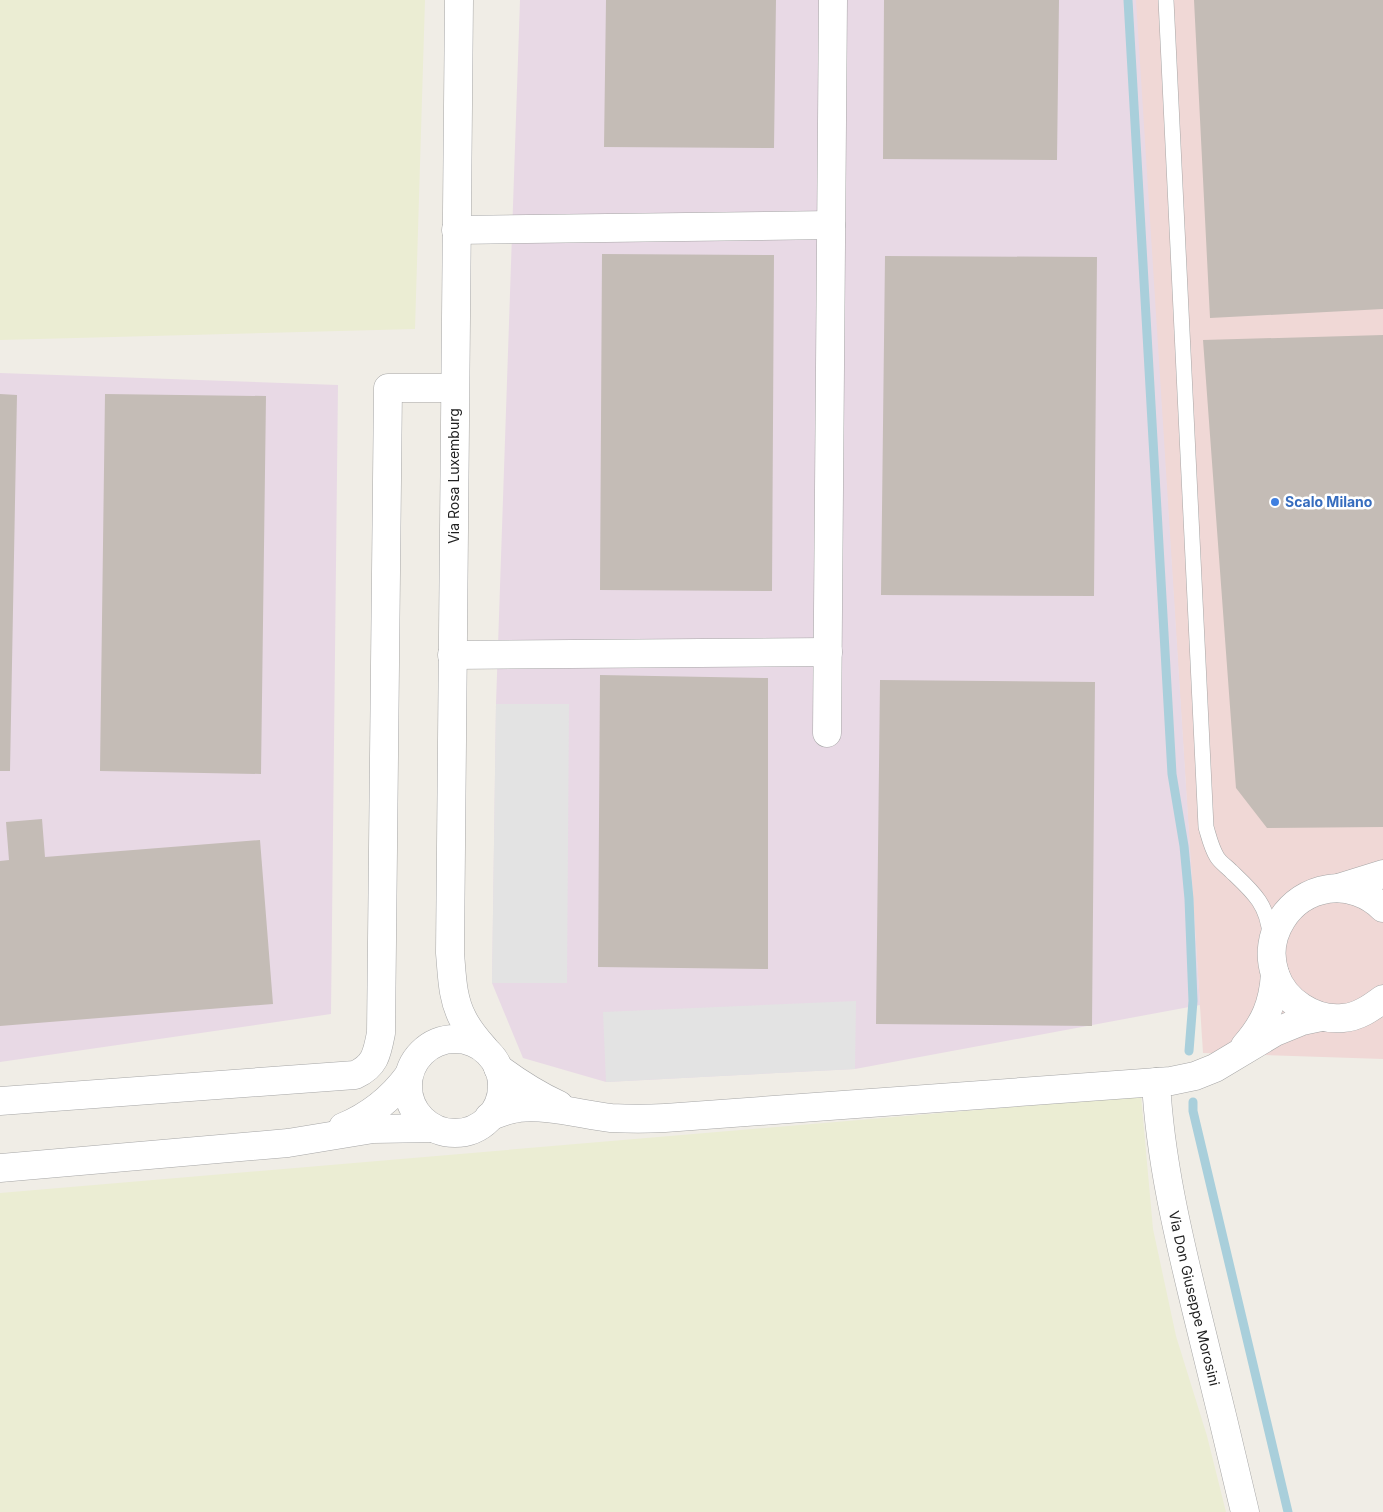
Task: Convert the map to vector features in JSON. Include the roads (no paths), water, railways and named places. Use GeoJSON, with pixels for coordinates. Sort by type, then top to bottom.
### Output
{"type":"FeatureCollection","features":[{"type":"Feature","properties":{"kind":"street","name":"Via Rosa Luxemburg"},"geometry":{"type":"LineString","coordinates":[[450,952],[459,0]]}},
{"type":"Feature","properties":{"kind":"street"},"geometry":{"type":"LineString","coordinates":[[827,733],[833,0]]}},
{"type":"Feature","properties":{"kind":"street"},"geometry":{"type":"LineString","coordinates":[[456,230],[831,225]]}},
{"type":"Feature","properties":{"kind":"street"},"geometry":{"type":"LineString","coordinates":[[0,1101],[355,1075],[365,1070],[374,1061],[382,1033],[388,388],[454,388]]}},
{"type":"Feature","properties":{"kind":"street"},"geometry":{"type":"LineString","coordinates":[[452,655],[828,652]]}},
{"type":"Feature","properties":{"kind":"street"},"geometry":{"type":"LineString","coordinates":[[1238,1054],[1254,1036],[1264,1020],[1270,1005],[1274,992],[1275,933],[1284,914],[1299,900],[1318,891],[1338,888],[1383,874]]}},
{"type":"Feature","properties":{"kind":"street"},"geometry":{"type":"LineString","coordinates":[[1338,888],[1359,892],[1377,902],[1383,908]]}},
{"type":"Feature","properties":{"kind":"street"},"geometry":{"type":"LineString","coordinates":[[318,1137],[353,1122],[374,1110],[396,1092],[408,1076],[414,1061],[433,1038],[442,1014],[450,952]]}},
{"type":"Feature","properties":{"kind":"street"},"geometry":{"type":"LineString","coordinates":[[450,952],[453,988],[462,1018],[491,1058],[500,1074],[502,1090],[498,1105],[490,1117]]}},
{"type":"Feature","properties":{"kind":"street"},"geometry":{"type":"LineString","coordinates":[[1273,964],[1284,992],[1300,1008],[1321,1017]]}},
{"type":"Feature","properties":{"kind":"street"},"geometry":{"type":"LineString","coordinates":[[0,1168],[288,1143],[373,1129],[433,1128],[448,1132],[463,1132],[477,1127],[490,1117],[506,1110],[521,1108],[538,1108],[587,1115],[637,1119],[665,1118],[1170,1081],[1195,1076],[1216,1068],[1252,1044],[1291,1025],[1321,1017],[1343,1018],[1377,1008]]}},
{"type":"Feature","properties":{"kind":"street"},"geometry":{"type":"LineString","coordinates":[[425,1049],[439,1041],[454,1038],[470,1041],[541,1097],[587,1115]]}},
{"type":"Feature","properties":{"kind":"street"},"geometry":{"type":"LineString","coordinates":[[408,1076],[408,1091],[412,1106],[421,1119],[433,1128]]}},
{"type":"Feature","properties":{"kind":"street","name":"Via Don Giuseppe Morosini"},"geometry":{"type":"LineString","coordinates":[[1156,1082],[1163,1152],[1179,1234],[1245,1512]]}},
{"type":"Feature","properties":{"kind":"street"},"geometry":{"type":"LineString","coordinates":[[0,1156],[104,1160]]}},
{"type":"Feature","properties":{"kind":"lane"},"geometry":{"type":"LineString","coordinates":[[1166,0],[1206,827],[1211,845],[1218,858],[1248,887],[1266,910],[1270,924],[1273,964]]}},
{"type":"Feature","properties":{"kind":"waterway"},"geometry":{"type":"LineString","coordinates":[[1128,0],[1172,774],[1184,846],[1189,899],[1193,1001],[1189,1051]]}},
{"type":"Feature","properties":{"kind":"waterway"},"geometry":{"type":"LineString","coordinates":[[1193,1102],[1193,1111],[1288,1512]]}},
{"type":"Feature","properties":{"kind":"place","name":"Scalo Milano"},"geometry":{"type":"Point","coordinates":[1275,502]}}]}
